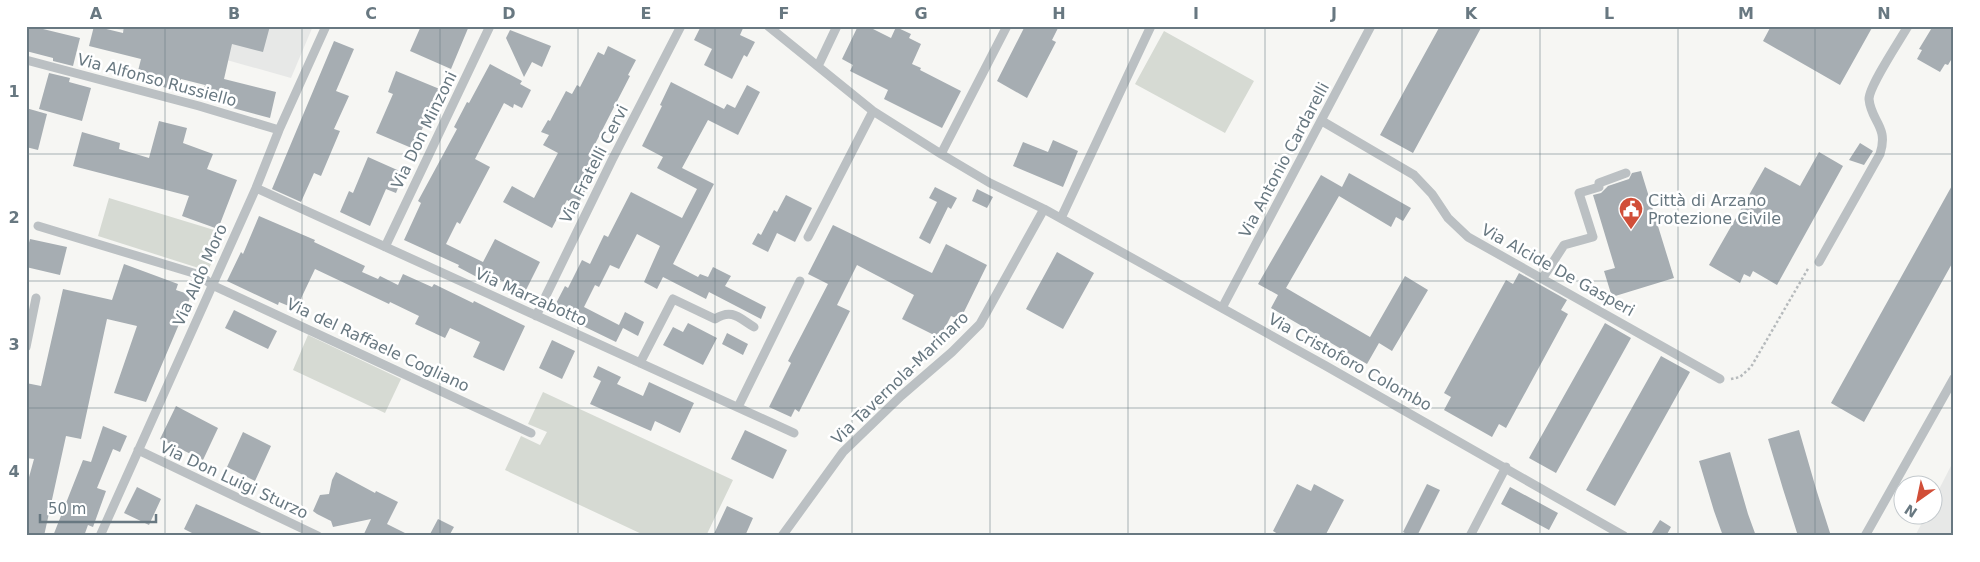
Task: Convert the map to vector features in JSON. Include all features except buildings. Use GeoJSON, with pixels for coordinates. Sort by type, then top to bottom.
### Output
{"type":"FeatureCollection","features":[{"type":"Feature","properties":{"kind":"street","name":"Via Aldo Moro"},"geometry":{"type":"LineString","coordinates":[[101,536],[326,26]]}},
{"type":"Feature","properties":{"kind":"street","name":"Via Don Minzoni"},"geometry":{"type":"LineString","coordinates":[[385,247],[490,26]]}},
{"type":"Feature","properties":{"kind":"street","name":"Via Fratelli Cervi"},"geometry":{"type":"LineString","coordinates":[[536,316],[612,160],[681,26]]}},
{"type":"Feature","properties":{"kind":"street","name":"Via Cristoforo Colombo"},"geometry":{"type":"LineString","coordinates":[[768,26],[874,111],[941,154],[990,183],[1044,208],[1506,467],[1624,536]]}},
{"type":"Feature","properties":{"kind":"street"},"geometry":{"type":"LineString","coordinates":[[818,66],[837,26]]}},
{"type":"Feature","properties":{"kind":"street"},"geometry":{"type":"LineString","coordinates":[[941,154],[1007,26]]}},
{"type":"Feature","properties":{"kind":"street"},"geometry":{"type":"LineString","coordinates":[[1061,218],[1152,26]]}},
{"type":"Feature","properties":{"kind":"street","name":"Via Antonio Cardarelli"},"geometry":{"type":"LineString","coordinates":[[1222,308],[1371,26]]}},
{"type":"Feature","properties":{"kind":"street"},"geometry":{"type":"LineString","coordinates":[[1819,262],[1880,154],[1884,142],[1882,129],[1869,98],[1873,86],[1908,26]]}},
{"type":"Feature","properties":{"kind":"street","name":"Via Alfonso Russiello"},"geometry":{"type":"LineString","coordinates":[[26,60],[199,106],[279,130]]}},
{"type":"Feature","properties":{"kind":"street"},"geometry":{"type":"LineString","coordinates":[[808,237],[874,111]]}},
{"type":"Feature","properties":{"kind":"street","name":"Via Alcide De Gasperi"},"geometry":{"type":"LineString","coordinates":[[1322,121],[1414,175],[1432,194],[1448,218],[1468,237],[1720,379]]}},
{"type":"Feature","properties":{"kind":"street"},"geometry":{"type":"LineString","coordinates":[[1542,279],[1564,244],[1593,237],[1579,194],[1599,187],[1598,183],[1626,173]]}},
{"type":"Feature","properties":{"kind":"street","name":"Via Marzabotto"},"geometry":{"type":"LineString","coordinates":[[256,188],[794,433]]}},
{"type":"Feature","properties":{"kind":"street","name":"Via Tavernola-Marinaro"},"geometry":{"type":"LineString","coordinates":[[782,536],[843,452],[980,324],[1044,208]]}},
{"type":"Feature","properties":{"kind":"street","name":"Via del Raffaele Cogliano"},"geometry":{"type":"LineString","coordinates":[[38,226],[200,276],[212,285],[531,433]]}},
{"type":"Feature","properties":{"kind":"street"},"geometry":{"type":"LineString","coordinates":[[738,407],[800,281]]}},
{"type":"Feature","properties":{"kind":"street"},"geometry":{"type":"LineString","coordinates":[[26,347],[36,298]]}},
{"type":"Feature","properties":{"kind":"street"},"geometry":{"type":"LineString","coordinates":[[640,363],[673,298],[716,318],[730,313],[754,327]]}},
{"type":"Feature","properties":{"kind":"street"},"geometry":{"type":"LineString","coordinates":[[1865,536],[1954,378]]}},
{"type":"Feature","properties":{"kind":"street","name":"Via Don Luigi Sturzo"},"geometry":{"type":"LineString","coordinates":[[138,450],[318,536]]}},
{"type":"Feature","properties":{"kind":"street"},"geometry":{"type":"LineString","coordinates":[[1470,536],[1506,467]]}},
{"type":"Feature","properties":{"kind":"path"},"geometry":{"type":"LineString","coordinates":[[1720,379],[1740,377],[1747,372],[1808,268],[1819,262]]}},
{"type":"Feature","properties":{"kind":"shaded area"},"geometry":{"type":"Polygon","coordinates":[[[106,26],[313,26],[291,78],[106,26]]]}},
{"type":"Feature","properties":{"kind":"shaded area"},"geometry":{"type":"Polygon","coordinates":[[[1164,31],[1254,81],[1225,133],[1135,84],[1164,31]]]}},
{"type":"Feature","properties":{"kind":"shaded area"},"geometry":{"type":"Polygon","coordinates":[[[109,198],[224,233],[208,271],[98,236],[109,198]]]}},
{"type":"Feature","properties":{"kind":"shaded area"},"geometry":{"type":"Polygon","coordinates":[[[308,335],[401,379],[385,413],[293,370],[308,335]]]}},
{"type":"Feature","properties":{"kind":"shaded area"},"geometry":{"type":"Polygon","coordinates":[[[543,392],[733,480],[706,536],[646,536],[505,470],[521,436],[540,445],[547,432],[528,424],[543,392]]]}},
{"type":"Feature","properties":{"kind":"shaded area"},"geometry":{"type":"Polygon","coordinates":[[[1954,460],[1954,536],[1915,536],[1921,524],[1942,524],[1942,483],[1954,460]]]}},
{"type":"Feature","properties":{"kind":"place","name":"Città di Arzano Protezione Civile"},"geometry":{"type":"Point","coordinates":[1631,230]}}]}
